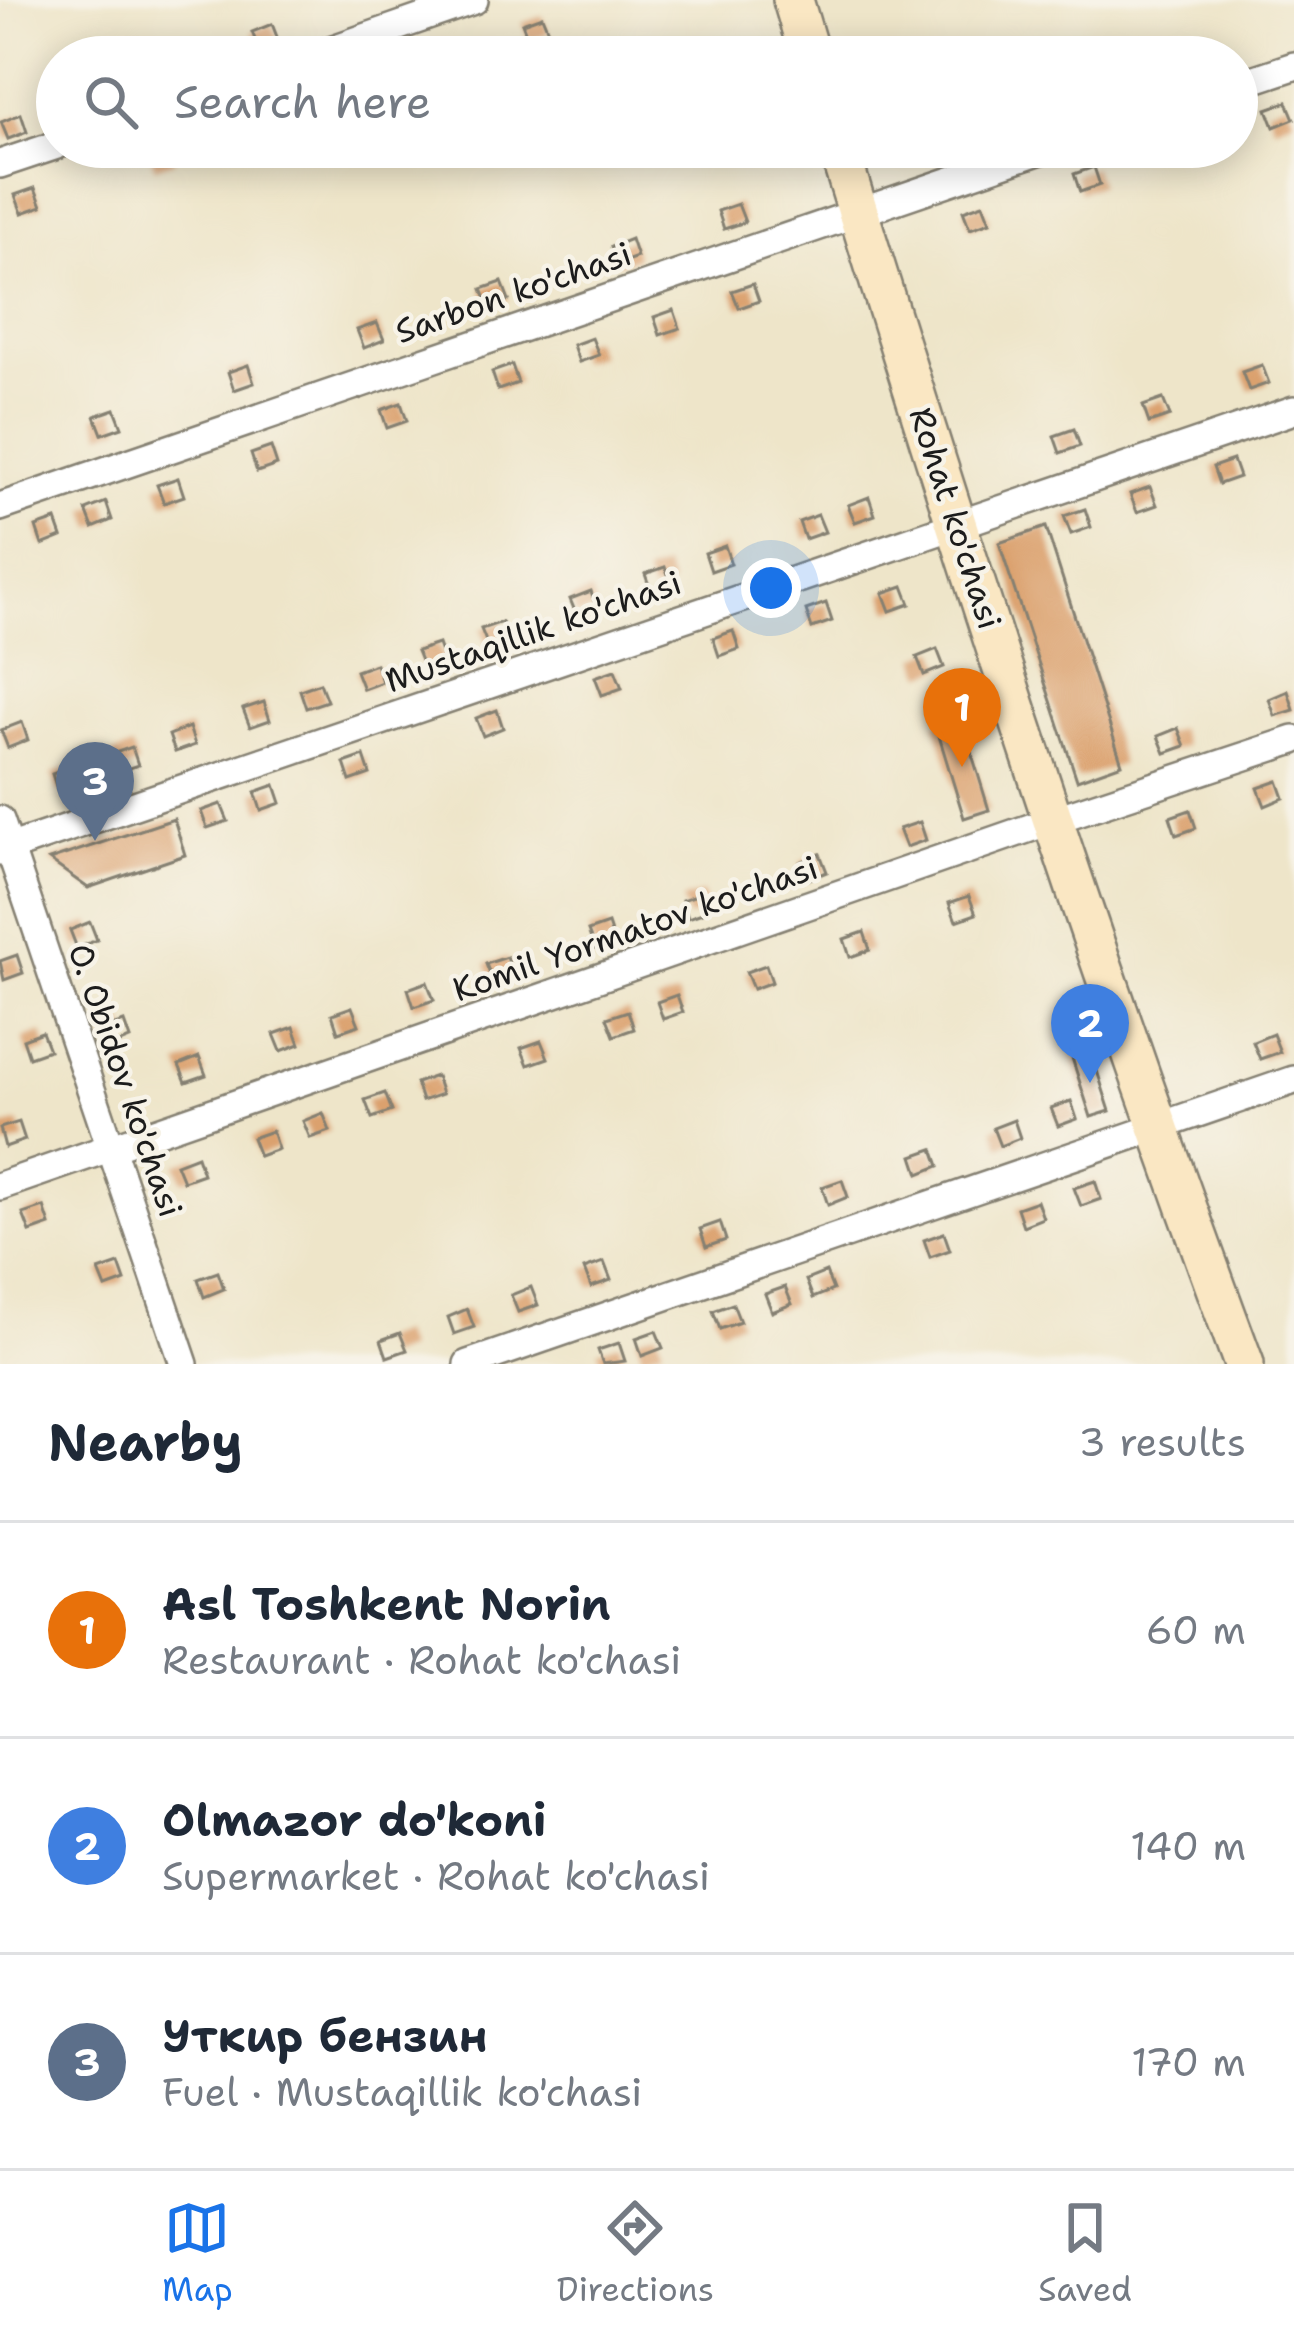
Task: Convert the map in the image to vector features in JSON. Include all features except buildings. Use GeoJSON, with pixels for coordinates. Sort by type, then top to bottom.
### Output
{"type":"FeatureCollection","features":[{"type":"Feature","properties":{"kind":"street"},"geometry":{"type":"LineString","coordinates":[[370,36],[474,0]]}},
{"type":"Feature","properties":{"kind":"street"},"geometry":{"type":"LineString","coordinates":[[793,0],[804,36]]}},
{"type":"Feature","properties":{"kind":"street"},"geometry":{"type":"LineString","coordinates":[[1258,78],[1294,66]]}},
{"type":"Feature","properties":{"kind":"street"},"geometry":{"type":"LineString","coordinates":[[0,164],[36,152]]}},
{"type":"Feature","properties":{"kind":"street","name":"Rohat ko'chasi"},"geometry":{"type":"LineString","coordinates":[[845,168],[1053,820],[1156,1126],[1244,1364]]}},
{"type":"Feature","properties":{"kind":"street","name":"Sarbon ko'chasi"},"geometry":{"type":"LineString","coordinates":[[0,507],[987,168]]}},
{"type":"Feature","properties":{"kind":"street","name":"Mustaqillik ko'chasi"},"geometry":{"type":"LineString","coordinates":[[5,850],[1294,410]]}},
{"type":"Feature","properties":{"kind":"street","name":"Komil Yormatov ko'chasi"},"geometry":{"type":"LineString","coordinates":[[0,1186],[1294,740]]}},
{"type":"Feature","properties":{"kind":"street","name":"O. Obidov ko'chasi"},"geometry":{"type":"LineString","coordinates":[[0,820],[5,850],[184,1364]]}},
{"type":"Feature","properties":{"kind":"street"},"geometry":{"type":"LineString","coordinates":[[468,1364],[1294,1080]]}},
{"type":"Feature","properties":{"kind":"place","name":"Asl Toshkent Norin"},"geometry":{"type":"Point","coordinates":[962,767]}},
{"type":"Feature","properties":{"kind":"place","name":"Уткир бензин"},"geometry":{"type":"Point","coordinates":[95,841]}},
{"type":"Feature","properties":{"kind":"place","name":"Olmazor do'koni"},"geometry":{"type":"Point","coordinates":[1090,1083]}}]}
